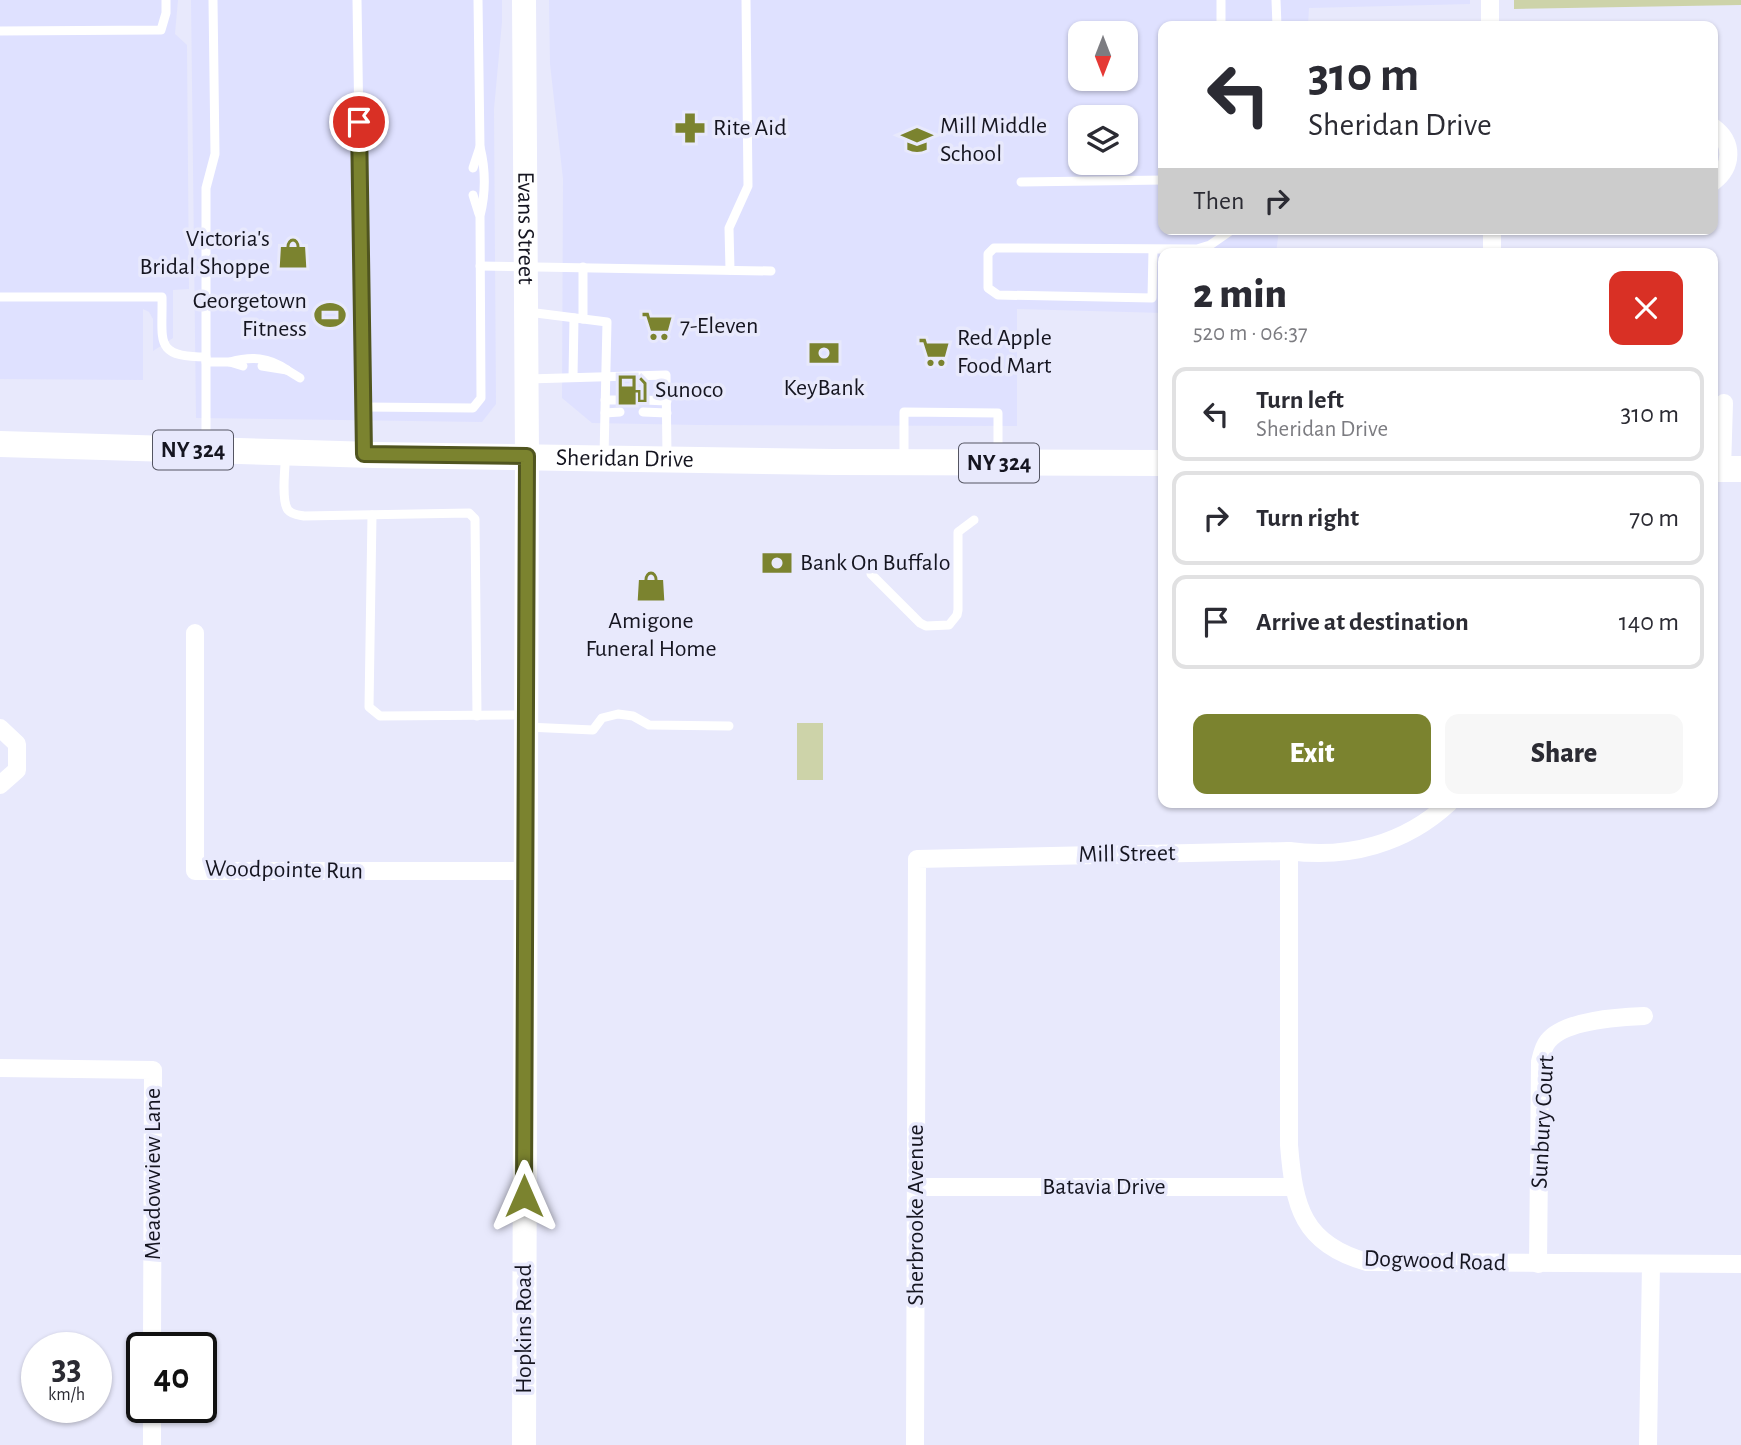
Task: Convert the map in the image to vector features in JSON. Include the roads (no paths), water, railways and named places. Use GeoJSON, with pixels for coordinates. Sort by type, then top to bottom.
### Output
{"type":"FeatureCollection","features":[{"type":"Feature","properties":{"kind":"main road","name":"Sheridan Drive"},"geometry":{"type":"LineString","coordinates":[[0,444],[364,454],[1158,463]]}},
{"type":"Feature","properties":{"kind":"street","name":"Evans Street"},"geometry":{"type":"LineString","coordinates":[[524,0],[527,456]]}},
{"type":"Feature","properties":{"kind":"street"},"geometry":{"type":"LineString","coordinates":[[1490,0],[1490,21]]}},
{"type":"Feature","properties":{"kind":"street"},"geometry":{"type":"LineString","coordinates":[[1718,132],[1728,146],[1729,157],[1727,167],[1718,177]]}},
{"type":"Feature","properties":{"kind":"street"},"geometry":{"type":"LineString","coordinates":[[1726,404],[1726,469]]}},
{"type":"Feature","properties":{"kind":"street","name":"Hopkins Road"},"geometry":{"type":"LineString","coordinates":[[524,1445],[527,456]]}},
{"type":"Feature","properties":{"kind":"street","name":"Woodpointe Run"},"geometry":{"type":"LineString","coordinates":[[195,633],[195,872],[525,871]]}},
{"type":"Feature","properties":{"kind":"street"},"geometry":{"type":"LineString","coordinates":[[0,728],[16,744],[18,770],[0,785]]}},
{"type":"Feature","properties":{"kind":"street","name":"Mill Street"},"geometry":{"type":"LineString","coordinates":[[918,985],[917,859],[1289,851],[1325,853],[1386,844],[1408,834],[1444,808]]}},
{"type":"Feature","properties":{"kind":"street","name":"Dogwood Road"},"geometry":{"type":"LineString","coordinates":[[1289,851],[1289,1145],[1292,1187],[1302,1213],[1320,1238],[1334,1249],[1367,1262],[1741,1264]]}},
{"type":"Feature","properties":{"kind":"street","name":"Sherbrooke Avenue"},"geometry":{"type":"LineString","coordinates":[[915,1445],[918,985]]}},
{"type":"Feature","properties":{"kind":"street","name":"Sunbury Court"},"geometry":{"type":"LineString","coordinates":[[1538,1264],[1540,1062],[1543,1049],[1549,1039],[1560,1031],[1607,1017],[1644,1016]]}},
{"type":"Feature","properties":{"kind":"street","name":"Meadowview Lane"},"geometry":{"type":"LineString","coordinates":[[0,1068],[153,1070],[152,1332]]}},
{"type":"Feature","properties":{"kind":"street","name":"Batavia Drive"},"geometry":{"type":"LineString","coordinates":[[915,1187],[1292,1187]]}},
{"type":"Feature","properties":{"kind":"street"},"geometry":{"type":"LineString","coordinates":[[1648,1445],[1651,1264]]}},
{"type":"Feature","properties":{"kind":"street"},"geometry":{"type":"LineString","coordinates":[[152,1423],[152,1445]]}},
{"type":"Feature","properties":{"kind":"lane"},"geometry":{"type":"LineString","coordinates":[[0,31],[161,30],[166,13],[166,0]]}},
{"type":"Feature","properties":{"kind":"lane"},"geometry":{"type":"LineString","coordinates":[[205,450],[206,187],[215,154],[213,0]]}},
{"type":"Feature","properties":{"kind":"lane"},"geometry":{"type":"LineString","coordinates":[[357,0],[364,454]]}},
{"type":"Feature","properties":{"kind":"lane"},"geometry":{"type":"LineString","coordinates":[[364,407],[473,408],[479,404],[481,398],[480,216],[485,195],[485,168],[480,147],[478,0]]}},
{"type":"Feature","properties":{"kind":"lane"},"geometry":{"type":"LineString","coordinates":[[730,270],[729,228],[748,186],[746,0]]}},
{"type":"Feature","properties":{"kind":"lane"},"geometry":{"type":"LineString","coordinates":[[1221,0],[1221,21]]}},
{"type":"Feature","properties":{"kind":"lane"},"geometry":{"type":"LineString","coordinates":[[1276,0],[1277,21]]}},
{"type":"Feature","properties":{"kind":"lane"},"geometry":{"type":"LineString","coordinates":[[472,168],[480,147]]}},
{"type":"Feature","properties":{"kind":"lane"},"geometry":{"type":"LineString","coordinates":[[1021,182],[1158,180]]}},
{"type":"Feature","properties":{"kind":"lane"},"geometry":{"type":"LineString","coordinates":[[473,195],[480,216]]}},
{"type":"Feature","properties":{"kind":"lane"},"geometry":{"type":"LineString","coordinates":[[1188,248],[1205,247],[1224,235]]}},
{"type":"Feature","properties":{"kind":"lane"},"geometry":{"type":"LineString","coordinates":[[1153,250],[1152,298],[998,295],[988,288],[988,254],[994,248],[1158,250]]}},
{"type":"Feature","properties":{"kind":"lane"},"geometry":{"type":"LineString","coordinates":[[480,265],[771,271]]}},
{"type":"Feature","properties":{"kind":"lane"},"geometry":{"type":"LineString","coordinates":[[573,377],[583,267]]}},
{"type":"Feature","properties":{"kind":"lane"},"geometry":{"type":"LineString","coordinates":[[0,297],[162,297],[163,338],[167,349],[177,356],[243,366]]}},
{"type":"Feature","properties":{"kind":"lane"},"geometry":{"type":"LineString","coordinates":[[526,312],[607,322],[604,457]]}},
{"type":"Feature","properties":{"kind":"lane"},"geometry":{"type":"LineString","coordinates":[[230,362],[243,359],[274,361],[300,378]]}},
{"type":"Feature","properties":{"kind":"lane"},"geometry":{"type":"LineString","coordinates":[[262,366],[287,370]]}},
{"type":"Feature","properties":{"kind":"lane"},"geometry":{"type":"LineString","coordinates":[[526,379],[666,375],[667,458]]}},
{"type":"Feature","properties":{"kind":"lane"},"geometry":{"type":"LineString","coordinates":[[606,400],[620,400]]}},
{"type":"Feature","properties":{"kind":"lane"},"geometry":{"type":"LineString","coordinates":[[644,400],[667,401]]}},
{"type":"Feature","properties":{"kind":"lane"},"geometry":{"type":"LineString","coordinates":[[605,412],[620,412]]}},
{"type":"Feature","properties":{"kind":"lane"},"geometry":{"type":"LineString","coordinates":[[643,412],[667,413]]}},
{"type":"Feature","properties":{"kind":"lane"},"geometry":{"type":"LineString","coordinates":[[904,462],[904,412],[998,412],[998,463]]}},
{"type":"Feature","properties":{"kind":"lane"},"geometry":{"type":"LineString","coordinates":[[286,452],[285,500],[291,513],[304,516],[469,513],[475,519],[477,716]]}},
{"type":"Feature","properties":{"kind":"lane"},"geometry":{"type":"LineString","coordinates":[[372,515],[369,707],[380,716],[477,716],[593,730],[603,718],[618,714],[633,716],[649,725],[729,726]]}},
{"type":"Feature","properties":{"kind":"lane"},"geometry":{"type":"LineString","coordinates":[[870,574],[920,623],[926,626],[949,625],[958,610],[958,532],[974,520]]}},
{"type":"Feature","properties":{"kind":"place","name":"Rite Aid"},"geometry":{"type":"Point","coordinates":[690,128]}},
{"type":"Feature","properties":{"kind":"place","name":"Mill Middle School"},"geometry":{"type":"Point","coordinates":[917,140]}},
{"type":"Feature","properties":{"kind":"place","name":"Victoria's Bridal Shoppe"},"geometry":{"type":"Point","coordinates":[293,253]}},
{"type":"Feature","properties":{"kind":"place","name":"Georgetown Fitness"},"geometry":{"type":"Point","coordinates":[330,315]}},
{"type":"Feature","properties":{"kind":"place","name":"7-Eleven"},"geometry":{"type":"Point","coordinates":[657,326]}},
{"type":"Feature","properties":{"kind":"place","name":"Red Apple Food Mart"},"geometry":{"type":"Point","coordinates":[934,352]}},
{"type":"Feature","properties":{"kind":"place","name":"KeyBank"},"geometry":{"type":"Point","coordinates":[824,353]}},
{"type":"Feature","properties":{"kind":"place","name":"Sunoco"},"geometry":{"type":"Point","coordinates":[632,390]}},
{"type":"Feature","properties":{"kind":"place","name":"Bank On Buffalo"},"geometry":{"type":"Point","coordinates":[777,563]}},
{"type":"Feature","properties":{"kind":"place","name":"Amigone Funeral Home"},"geometry":{"type":"Point","coordinates":[651,586]}}]}
